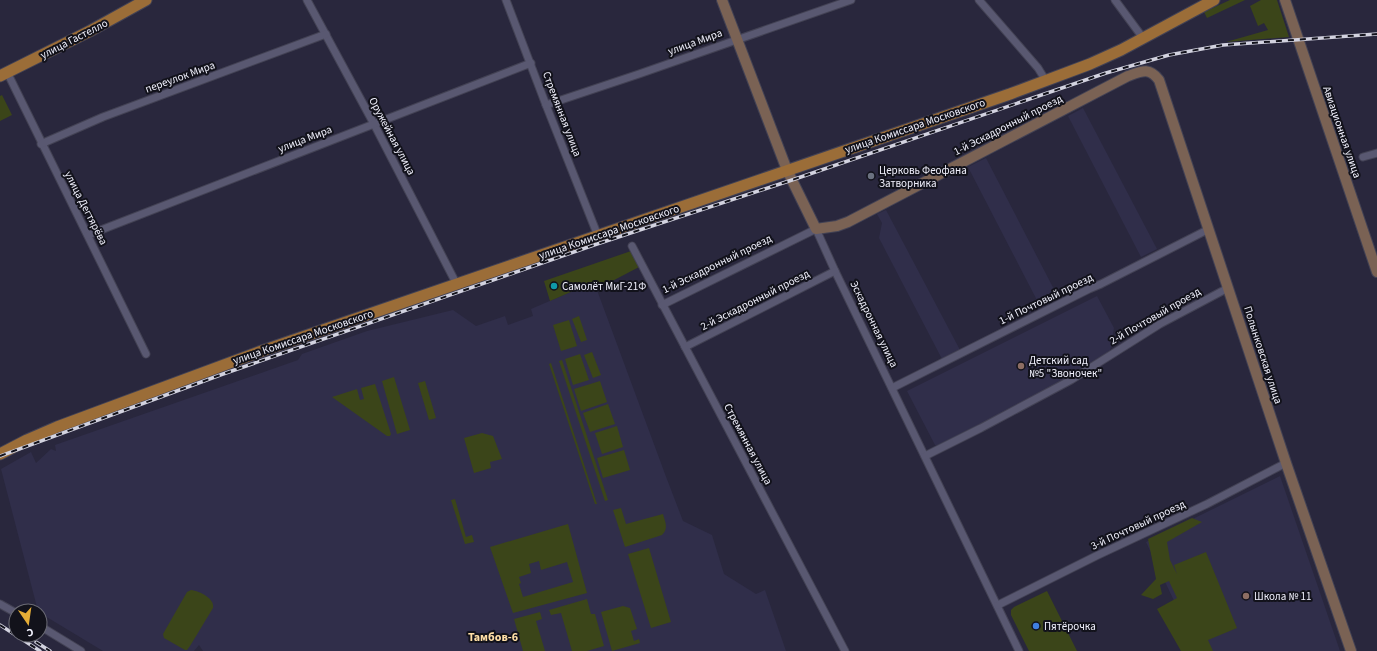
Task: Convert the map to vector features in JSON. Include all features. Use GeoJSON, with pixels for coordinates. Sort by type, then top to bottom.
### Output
{"type":"FeatureCollection","features":[{"type":"Feature","properties":{"kind":"main road","name":"улица Гастелло"},"geometry":{"type":"LineString","coordinates":[[4,74],[90,31],[146,0]]}},
{"type":"Feature","properties":{"kind":"main road","name":"улица Комиссара Московского"},"geometry":{"type":"LineString","coordinates":[[0,454],[57,427],[259,352],[1046,81],[1090,64],[1143,38],[1214,0]]}},
{"type":"Feature","properties":{"kind":"street","name":"Оружейная улица"},"geometry":{"type":"LineString","coordinates":[[307,0],[374,124],[456,283]]}},
{"type":"Feature","properties":{"kind":"street","name":"Стремянная улица"},"geometry":{"type":"LineString","coordinates":[[506,0],[598,236]]}},
{"type":"Feature","properties":{"kind":"street","name":"Эскадронная улица"},"geometry":{"type":"LineString","coordinates":[[722,0],[736,40],[787,170],[1019,651]]}},
{"type":"Feature","properties":{"kind":"street","name":"улица Мира"},"geometry":{"type":"LineString","coordinates":[[546,105],[851,0]]}},
{"type":"Feature","properties":{"kind":"street"},"geometry":{"type":"LineString","coordinates":[[979,0],[1038,68],[1046,81]]}},
{"type":"Feature","properties":{"kind":"street"},"geometry":{"type":"LineString","coordinates":[[1115,0],[1143,38]]}},
{"type":"Feature","properties":{"kind":"street","name":"Авиационная улица"},"geometry":{"type":"LineString","coordinates":[[1285,0],[1377,272]]}},
{"type":"Feature","properties":{"kind":"street","name":"переулок Мира"},"geometry":{"type":"LineString","coordinates":[[41,144],[103,117],[326,34]]}},
{"type":"Feature","properties":{"kind":"street","name":"улица Мира"},"geometry":{"type":"LineString","coordinates":[[88,236],[531,63]]}},
{"type":"Feature","properties":{"kind":"street","name":"1-й Эскадронный проезд"},"geometry":{"type":"LineString","coordinates":[[662,305],[816,229],[837,226],[848,222],[1128,76],[1144,70],[1149,71]]}},
{"type":"Feature","properties":{"kind":"street","name":"Полынковская улица"},"geometry":{"type":"LineString","coordinates":[[1149,71],[1160,80],[1286,463],[1351,651]]}},
{"type":"Feature","properties":{"kind":"street","name":"улица Дегтярёва"},"geometry":{"type":"LineString","coordinates":[[4,74],[88,236],[146,354]]}},
{"type":"Feature","properties":{"kind":"street"},"geometry":{"type":"LineString","coordinates":[[1363,157],[1377,153]]}},
{"type":"Feature","properties":{"kind":"street","name":"1-й Почтовый проезд"},"geometry":{"type":"LineString","coordinates":[[892,388],[1209,229]]}},
{"type":"Feature","properties":{"kind":"street","name":"Стремянная улица"},"geometry":{"type":"LineString","coordinates":[[632,246],[845,651]]}},
{"type":"Feature","properties":{"kind":"street","name":"2-й Эскадронный проезд"},"geometry":{"type":"LineString","coordinates":[[685,347],[835,271]]}},
{"type":"Feature","properties":{"kind":"street","name":"2-й Почтовый проезд"},"geometry":{"type":"LineString","coordinates":[[925,456],[1071,380],[1160,324],[1228,288]]}},
{"type":"Feature","properties":{"kind":"street","name":"3-й Почтовый проезд"},"geometry":{"type":"LineString","coordinates":[[998,605],[1096,556],[1206,504],[1286,463]]}},
{"type":"Feature","properties":{"kind":"street"},"geometry":{"type":"LineString","coordinates":[[48,631],[80,651]]}},
{"type":"Feature","properties":{"kind":"shaded area"},"geometry":{"type":"Polygon","coordinates":[[[1083,108],[1157,249],[1141,257],[1068,116],[1083,108]]]}},
{"type":"Feature","properties":{"kind":"shaded area"},"geometry":{"type":"Polygon","coordinates":[[[986,158],[1059,299],[1041,308],[968,167],[986,158]]]}},
{"type":"Feature","properties":{"kind":"shaded area"},"geometry":{"type":"Polygon","coordinates":[[[886,210],[960,350],[942,359],[879,238],[882,223],[877,214],[886,210]]]}},
{"type":"Feature","properties":{"kind":"shaded area"},"geometry":{"type":"Polygon","coordinates":[[[594,282],[683,521],[712,535],[724,574],[756,594],[765,590],[786,651],[203,651],[199,645],[194,651],[103,651],[48,618],[48,603],[36,603],[1,469],[31,452],[36,463],[51,449],[56,451],[55,445],[298,360],[302,354],[367,331],[453,310],[476,326],[505,316],[508,325],[533,316],[531,309],[594,282]]]}},
{"type":"Feature","properties":{"kind":"shaded area","name":"Детский сад №5 \"Звоночек\""},"geometry":{"type":"Polygon","coordinates":[[[1097,296],[1114,328],[1110,351],[1060,382],[938,446],[935,445],[907,391],[1097,296]]]}},
{"type":"Feature","properties":{"kind":"shaded area","name":"Школа № 11"},"geometry":{"type":"Polygon","coordinates":[[[1280,476],[1340,651],[1198,651],[1146,542],[1280,476]]]}},
{"type":"Feature","properties":{"kind":"green space"},"geometry":{"type":"Polygon","coordinates":[[[1230,0],[1245,0],[1207,18],[1204,12],[1230,0]]]}},
{"type":"Feature","properties":{"kind":"green space"},"geometry":{"type":"Polygon","coordinates":[[[1261,0],[1277,0],[1289,37],[1226,42],[1268,30],[1264,23],[1258,26],[1250,6],[1261,0]]]}},
{"type":"Feature","properties":{"kind":"green space"},"geometry":{"type":"Polygon","coordinates":[[[2,95],[12,115],[0,121],[0,96],[2,95]]]}},
{"type":"Feature","properties":{"kind":"green space"},"geometry":{"type":"Polygon","coordinates":[[[634,250],[641,266],[597,289],[594,282],[550,301],[544,281],[634,250]]]}},
{"type":"Feature","properties":{"kind":"green space"},"geometry":{"type":"Polygon","coordinates":[[[579,316],[587,340],[581,342],[572,319],[579,316]]]}},
{"type":"Feature","properties":{"kind":"green space"},"geometry":{"type":"Polygon","coordinates":[[[569,320],[577,346],[561,351],[553,325],[569,320]]]}},
{"type":"Feature","properties":{"kind":"green space"},"geometry":{"type":"Polygon","coordinates":[[[592,352],[601,375],[593,378],[584,355],[592,352]]]}},
{"type":"Feature","properties":{"kind":"green space"},"geometry":{"type":"Polygon","coordinates":[[[580,354],[589,380],[573,385],[565,359],[580,354]]]}},
{"type":"Feature","properties":{"kind":"green space"},"geometry":{"type":"Polygon","coordinates":[[[562,360],[608,500],[605,501],[559,361],[562,360]]]}},
{"type":"Feature","properties":{"kind":"green space"},"geometry":{"type":"Polygon","coordinates":[[[551,363],[597,504],[595,504],[549,364],[551,363]]]}},
{"type":"Feature","properties":{"kind":"green space"},"geometry":{"type":"Polygon","coordinates":[[[394,377],[410,430],[397,434],[382,381],[394,377]]]}},
{"type":"Feature","properties":{"kind":"green space"},"geometry":{"type":"Polygon","coordinates":[[[425,381],[436,418],[429,420],[418,383],[425,381]]]}},
{"type":"Feature","properties":{"kind":"green space"},"geometry":{"type":"Polygon","coordinates":[[[600,381],[607,402],[581,411],[574,389],[600,381]]]}},
{"type":"Feature","properties":{"kind":"green space"},"geometry":{"type":"Polygon","coordinates":[[[375,384],[391,434],[390,436],[387,436],[332,397],[357,389],[360,400],[364,399],[361,388],[375,384]]]}},
{"type":"Feature","properties":{"kind":"green space"},"geometry":{"type":"Polygon","coordinates":[[[608,404],[615,424],[590,432],[583,413],[608,404]]]}},
{"type":"Feature","properties":{"kind":"green space"},"geometry":{"type":"Polygon","coordinates":[[[617,426],[623,447],[602,454],[595,433],[617,426]]]}},
{"type":"Feature","properties":{"kind":"green space"},"geometry":{"type":"Polygon","coordinates":[[[482,433],[493,436],[502,459],[490,462],[491,468],[474,473],[464,438],[482,433]]]}},
{"type":"Feature","properties":{"kind":"green space"},"geometry":{"type":"Polygon","coordinates":[[[624,450],[630,470],[603,478],[597,458],[624,450]]]}},
{"type":"Feature","properties":{"kind":"green space"},"geometry":{"type":"Polygon","coordinates":[[[455,499],[466,537],[472,535],[474,542],[465,544],[451,500],[455,499]]]}},
{"type":"Feature","properties":{"kind":"green space"},"geometry":{"type":"Polygon","coordinates":[[[621,508],[626,524],[663,514],[666,525],[664,532],[662,535],[625,547],[613,510],[621,508]]]}},
{"type":"Feature","properties":{"kind":"green space"},"geometry":{"type":"Polygon","coordinates":[[[1192,518],[1202,522],[1167,542],[1170,560],[1177,574],[1174,565],[1206,552],[1237,628],[1208,640],[1213,651],[1181,651],[1157,609],[1177,598],[1169,581],[1160,585],[1162,594],[1153,599],[1141,595],[1156,579],[1148,539],[1192,518]]]}},
{"type":"Feature","properties":{"kind":"green space"},"geometry":{"type":"Polygon","coordinates":[[[568,524],[587,593],[513,613],[490,547],[568,524]],[[539,561],[529,564],[531,573],[519,577],[521,583],[519,584],[523,597],[573,582],[567,562],[541,570],[539,561]]]}},
{"type":"Feature","properties":{"kind":"green space"},"geometry":{"type":"Polygon","coordinates":[[[649,548],[671,622],[651,628],[628,554],[649,548]]]}},
{"type":"Feature","properties":{"kind":"green space"},"geometry":{"type":"Polygon","coordinates":[[[191,590],[206,596],[212,602],[213,608],[190,646],[187,650],[185,650],[164,638],[163,634],[187,592],[191,590]]]}},
{"type":"Feature","properties":{"kind":"green space"},"geometry":{"type":"Polygon","coordinates":[[[1047,591],[1077,651],[1029,651],[1011,615],[1011,610],[1014,607],[1047,591]]]}},
{"type":"Feature","properties":{"kind":"green space"},"geometry":{"type":"Polygon","coordinates":[[[587,599],[591,614],[595,614],[604,646],[587,651],[572,651],[561,613],[551,615],[549,610],[587,599]]]}},
{"type":"Feature","properties":{"kind":"green space"},"geometry":{"type":"Polygon","coordinates":[[[623,606],[630,608],[637,629],[631,631],[634,641],[639,639],[640,643],[612,651],[601,612],[623,606]]]}},
{"type":"Feature","properties":{"kind":"green space"},"geometry":{"type":"Polygon","coordinates":[[[540,612],[542,619],[536,621],[545,651],[523,651],[514,619],[540,612]]]}},
{"type":"Feature","properties":{"kind":"railway"},"geometry":{"type":"LineString","coordinates":[[0,456],[223,374],[594,245],[792,180],[1106,73],[1169,55],[1223,45],[1377,34]]}},
{"type":"Feature","properties":{"kind":"railway"},"geometry":{"type":"LineString","coordinates":[[0,625],[40,651]]}},
{"type":"Feature","properties":{"kind":"railway"},"geometry":{"type":"LineString","coordinates":[[38,643],[50,651]]}},
{"type":"Feature","properties":{"kind":"place","name":"Церковь Феофана Затворника"},"geometry":{"type":"Point","coordinates":[871,176]}},
{"type":"Feature","properties":{"kind":"place","name":"Самолёт МиГ-21Ф"},"geometry":{"type":"Point","coordinates":[554,286]}},
{"type":"Feature","properties":{"kind":"place","name":"Детский сад №5 \"Звоночек\""},"geometry":{"type":"Point","coordinates":[1021,366]}},
{"type":"Feature","properties":{"kind":"place","name":"Школа № 11"},"geometry":{"type":"Point","coordinates":[1246,596]}},
{"type":"Feature","properties":{"kind":"place","name":"Пятёрочка"},"geometry":{"type":"Point","coordinates":[1036,626]}},
{"type":"Feature","properties":{"kind":"district","name":"Тамбов-6"},"geometry":{"type":"Point","coordinates":[493,637]}}]}
